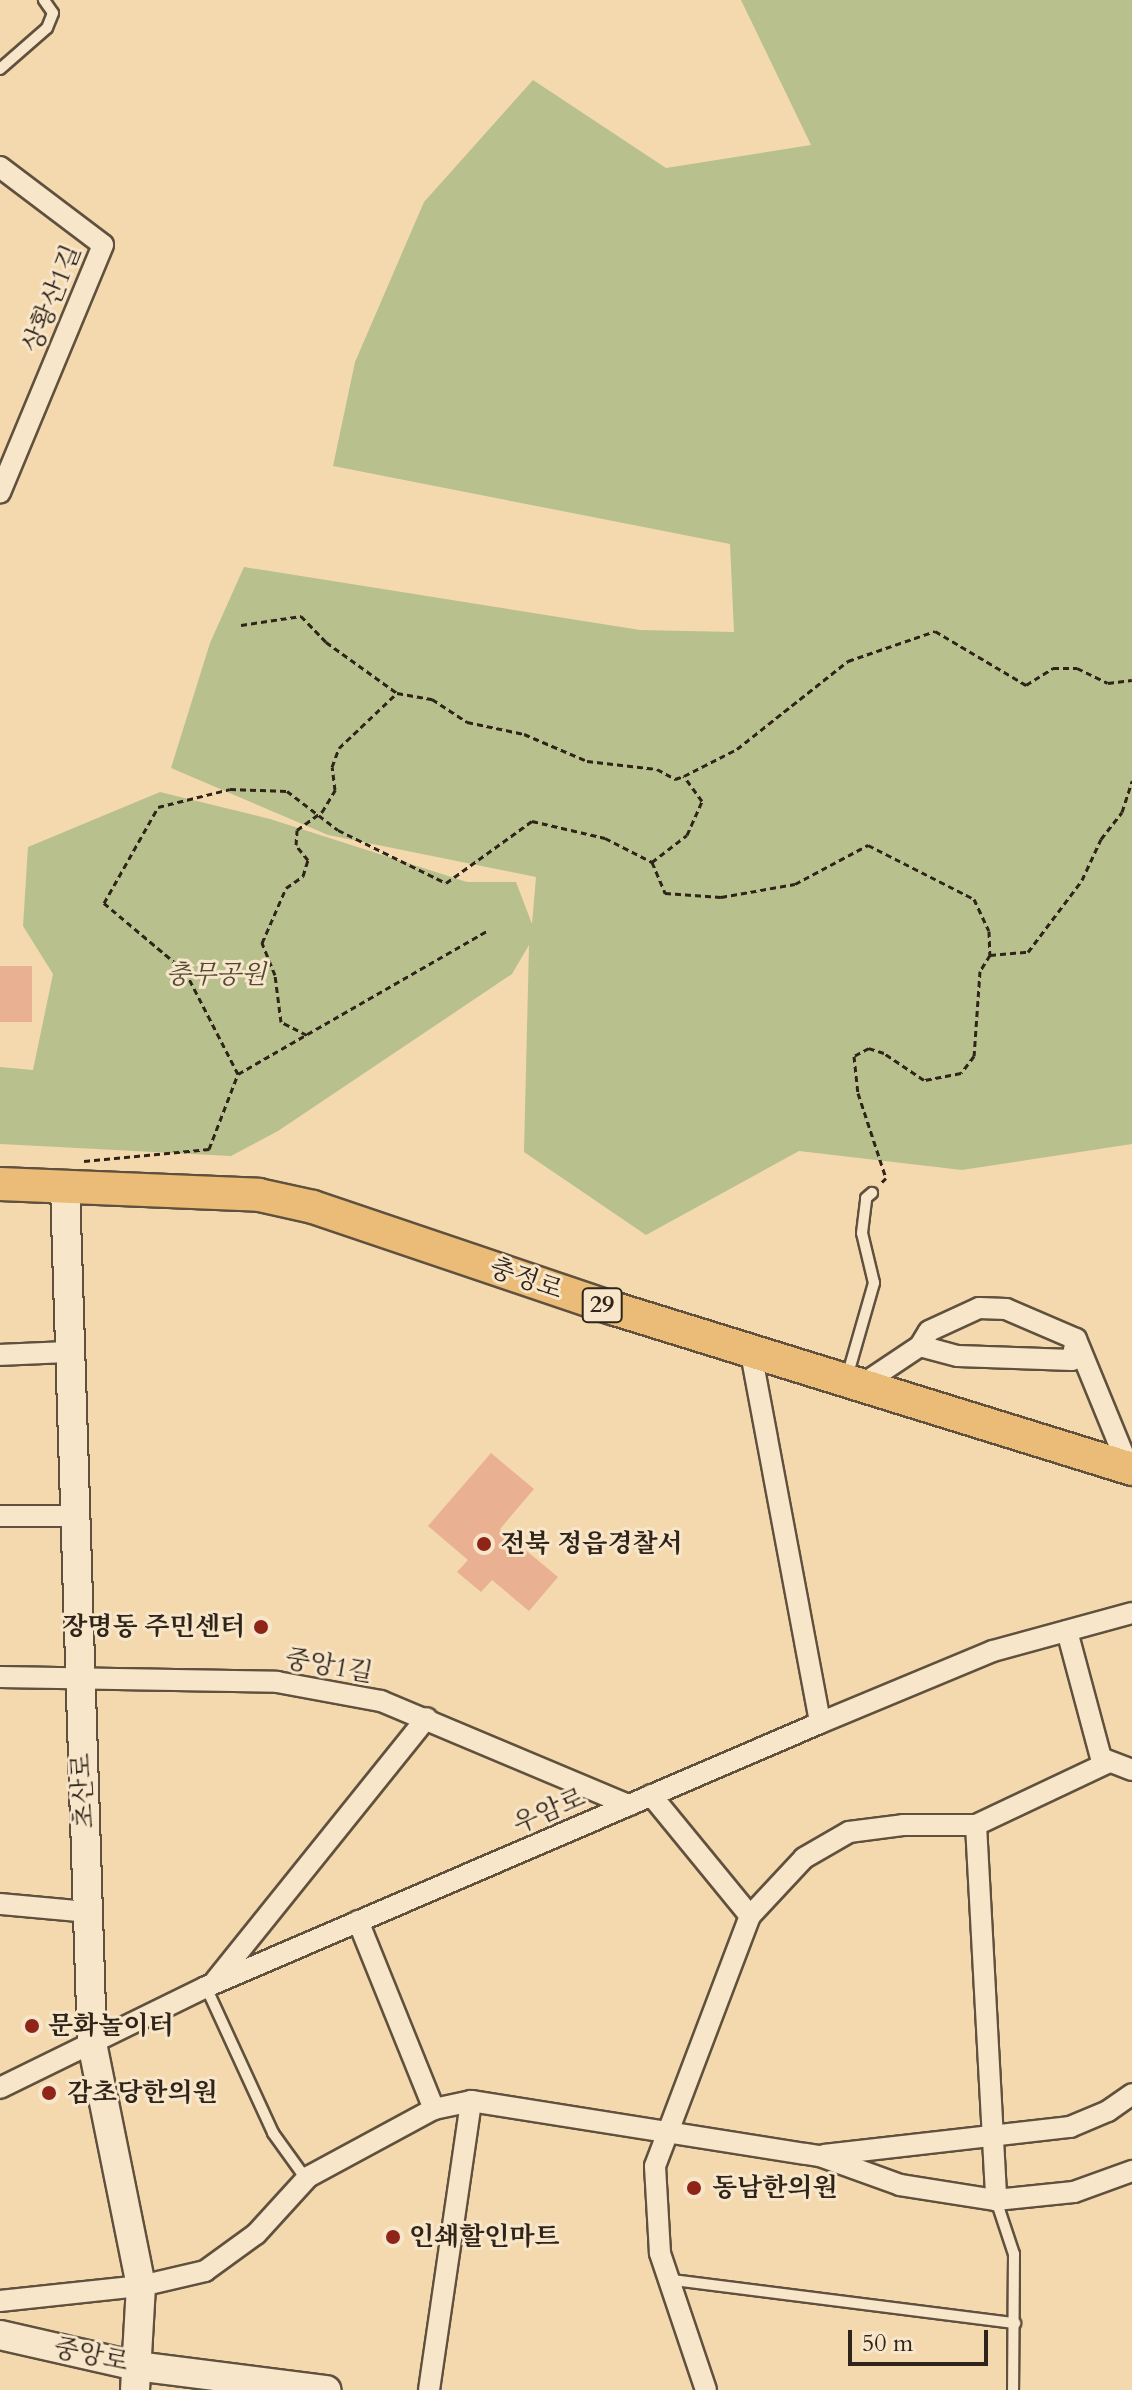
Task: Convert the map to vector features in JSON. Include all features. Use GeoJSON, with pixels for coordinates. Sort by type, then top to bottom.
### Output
{"type":"FeatureCollection","features":[{"type":"Feature","properties":{"kind":"main road","name":"충정로"},"geometry":{"type":"LineString","coordinates":[[0,1184],[259,1195],[313,1207],[751,1353],[1130,1469]]}},
{"type":"Feature","properties":{"kind":"street","name":"상황산1길"},"geometry":{"type":"LineString","coordinates":[[0,167],[103,245],[0,492]]}},
{"type":"Feature","properties":{"kind":"street","name":"초산로"},"geometry":{"type":"LineString","coordinates":[[65,1187],[77,1677],[92,2043],[141,2286],[135,2378]]}},
{"type":"Feature","properties":{"kind":"street"},"geometry":{"type":"LineString","coordinates":[[853,1384],[920,1346],[929,1331],[979,1308],[1006,1309],[1076,1339],[1130,1469]]}},
{"type":"Feature","properties":{"kind":"street"},"geometry":{"type":"LineString","coordinates":[[920,1346],[958,1356],[1072,1360],[1076,1339]]}},
{"type":"Feature","properties":{"kind":"street"},"geometry":{"type":"LineString","coordinates":[[0,1355],[69,1352]]}},
{"type":"Feature","properties":{"kind":"street"},"geometry":{"type":"LineString","coordinates":[[751,1353],[820,1723]]}},
{"type":"Feature","properties":{"kind":"street"},"geometry":{"type":"LineString","coordinates":[[0,1516],[73,1516]]}},
{"type":"Feature","properties":{"kind":"street","name":"우암로"},"geometry":{"type":"LineString","coordinates":[[0,2088],[210,1985],[820,1723],[993,1651],[1132,1613]]}},
{"type":"Feature","properties":{"kind":"street"},"geometry":{"type":"LineString","coordinates":[[1067,1631],[1101,1758],[1107,1763],[1132,1770]]}},
{"type":"Feature","properties":{"kind":"street","name":"중앙1길"},"geometry":{"type":"LineString","coordinates":[[0,1677],[277,1682],[381,1701],[629,1805]]}},
{"type":"Feature","properties":{"kind":"street"},"geometry":{"type":"LineString","coordinates":[[210,1985],[427,1718]]}},
{"type":"Feature","properties":{"kind":"street"},"geometry":{"type":"LineString","coordinates":[[706,2390],[673,2280],[660,2253],[655,2212],[655,2166],[750,1916],[804,1858],[849,1832],[903,1825],[976,1825],[1107,1763]]}},
{"type":"Feature","properties":{"kind":"street"},"geometry":{"type":"LineString","coordinates":[[651,1795],[750,1916]]}},
{"type":"Feature","properties":{"kind":"street"},"geometry":{"type":"LineString","coordinates":[[976,1825],[996,2200]]}},
{"type":"Feature","properties":{"kind":"street"},"geometry":{"type":"LineString","coordinates":[[0,1904],[88,1912]]}},
{"type":"Feature","properties":{"kind":"street"},"geometry":{"type":"LineString","coordinates":[[358,1921],[434,2109]]}},
{"type":"Feature","properties":{"kind":"street"},"geometry":{"type":"LineString","coordinates":[[820,2156],[1070,2127],[1108,2111],[1132,2094]]}},
{"type":"Feature","properties":{"kind":"street"},"geometry":{"type":"LineString","coordinates":[[429,2390],[471,2101]]}},
{"type":"Feature","properties":{"kind":"street"},"geometry":{"type":"LineString","coordinates":[[0,2301],[141,2286],[205,2271],[256,2234],[306,2179],[434,2109],[471,2101],[820,2156],[900,2185],[996,2200],[1062,2194],[1126,2181]]}},
{"type":"Feature","properties":{"kind":"street","name":"중앙로"},"geometry":{"type":"LineString","coordinates":[[0,2335],[135,2378],[326,2390]]}},
{"type":"Feature","properties":{"kind":"lane"},"geometry":{"type":"LineString","coordinates":[[0,69],[47,28],[53,13],[44,0]]}},
{"type":"Feature","properties":{"kind":"lane"},"geometry":{"type":"LineString","coordinates":[[853,1384],[874,1283],[862,1233],[866,1198],[872,1193]]}},
{"type":"Feature","properties":{"kind":"lane"},"geometry":{"type":"LineString","coordinates":[[210,1985],[273,2133],[306,2179]]}},
{"type":"Feature","properties":{"kind":"lane"},"geometry":{"type":"LineString","coordinates":[[996,2200],[1014,2254],[1013,2390]]}},
{"type":"Feature","properties":{"kind":"lane"},"geometry":{"type":"LineString","coordinates":[[673,2280],[1015,2323]]}},
{"type":"Feature","properties":{"kind":"path"},"geometry":{"type":"LineString","coordinates":[[241,625],[301,616],[326,642],[397,693],[432,699],[467,722],[524,734],[587,761],[657,769],[675,779],[737,749],[848,661],[935,631],[1026,685],[1053,668],[1077,668],[1108,683],[1132,680]]}},
{"type":"Feature","properties":{"kind":"path"},"geometry":{"type":"LineString","coordinates":[[307,1035],[281,1022],[275,975],[262,943],[286,888],[306,868],[308,860],[296,845],[297,830],[318,815],[335,790],[332,767],[339,748],[397,693]]}},
{"type":"Feature","properties":{"kind":"path"},"geometry":{"type":"LineString","coordinates":[[652,862],[687,835],[702,801],[687,774]]}},
{"type":"Feature","properties":{"kind":"path"},"geometry":{"type":"LineString","coordinates":[[990,955],[1028,952],[1082,880],[1101,839],[1122,812],[1132,781]]}},
{"type":"Feature","properties":{"kind":"path"},"geometry":{"type":"LineString","coordinates":[[238,1074],[185,971],[104,903],[158,807],[230,789],[287,791],[318,815],[446,883],[532,821],[605,838],[652,862],[665,893],[721,897],[795,884],[868,845],[974,899],[989,931],[990,955],[980,971],[974,1056],[961,1073],[924,1080],[869,1048],[854,1056],[858,1093],[886,1178],[872,1193]]}},
{"type":"Feature","properties":{"kind":"path"},"geometry":{"type":"LineString","coordinates":[[65,1187],[70,1162],[209,1149],[238,1074],[488,930]]}},
{"type":"Feature","properties":{"kind":"green space","name":"충무공원"},"geometry":{"type":"Polygon","coordinates":[[[741,0],[1132,0],[1132,1144],[962,1170],[799,1151],[646,1235],[524,1152],[529,945],[512,974],[278,1131],[231,1156],[0,1144],[0,1067],[33,1070],[53,974],[23,926],[28,847],[160,792],[270,819],[467,882],[516,882],[532,924],[536,877],[328,835],[171,768],[210,643],[244,567],[640,630],[734,632],[730,544],[333,466],[355,362],[424,202],[533,80],[666,168],[811,145],[741,0]]]}},
{"type":"Feature","properties":{"kind":"building"},"geometry":{"type":"Polygon","coordinates":[[[0,966],[32,966],[32,1022],[0,1022],[0,966]]]}},
{"type":"Feature","properties":{"kind":"building","name":"전북 정읍경찰서"},"geometry":{"type":"Polygon","coordinates":[[[491,1453],[534,1489],[500,1529],[558,1577],[529,1611],[492,1580],[481,1592],[457,1572],[468,1560],[428,1526],[491,1453]]]}},
{"type":"Feature","properties":{"kind":"place","name":"전북 정읍경찰서"},"geometry":{"type":"Point","coordinates":[484,1544]}},
{"type":"Feature","properties":{"kind":"place","name":"장명동 주민센터"},"geometry":{"type":"Point","coordinates":[261,1627]}},
{"type":"Feature","properties":{"kind":"place","name":"문화놀이터"},"geometry":{"type":"Point","coordinates":[32,2026]}},
{"type":"Feature","properties":{"kind":"place","name":"감초당한의원"},"geometry":{"type":"Point","coordinates":[49,2093]}},
{"type":"Feature","properties":{"kind":"place","name":"동남한의원"},"geometry":{"type":"Point","coordinates":[694,2188]}},
{"type":"Feature","properties":{"kind":"place","name":"인쇄할인마트"},"geometry":{"type":"Point","coordinates":[393,2237]}}]}
